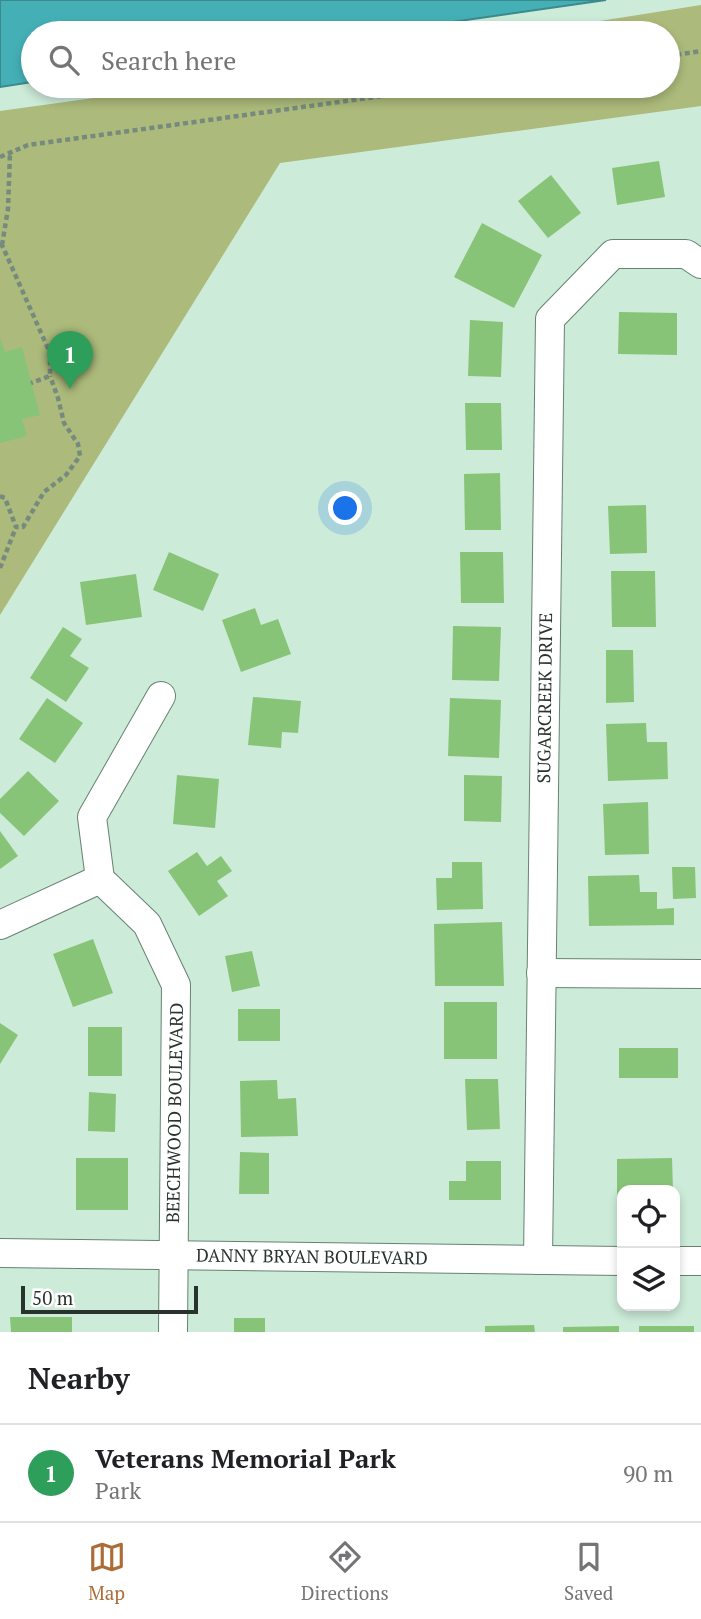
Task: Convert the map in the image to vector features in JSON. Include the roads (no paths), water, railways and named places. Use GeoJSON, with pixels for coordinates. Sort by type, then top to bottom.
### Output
{"type":"FeatureCollection","features":[{"type":"Feature","properties":{"kind":"street","name":"SUGARCREEK DRIVE"},"geometry":{"type":"LineString","coordinates":[[538,1260],[550,319],[613,254],[686,254],[701,264]]}},
{"type":"Feature","properties":{"kind":"street"},"geometry":{"type":"LineString","coordinates":[[0,925],[100,879],[92,817],[161,696]]}},
{"type":"Feature","properties":{"kind":"street","name":"BEECHWOOD BOULEVARD"},"geometry":{"type":"LineString","coordinates":[[100,879],[147,924],[176,985],[173,1332]]}},
{"type":"Feature","properties":{"kind":"street"},"geometry":{"type":"LineString","coordinates":[[541,973],[701,974]]}},
{"type":"Feature","properties":{"kind":"street","name":"DANNY BRYAN BOULEVARD"},"geometry":{"type":"LineString","coordinates":[[0,1253],[617,1261]]}},
{"type":"Feature","properties":{"kind":"street"},"geometry":{"type":"LineString","coordinates":[[680,1261],[701,1261]]}},
{"type":"Feature","properties":{"kind":"water"},"geometry":{"type":"Polygon","coordinates":[[[0,0],[606,0],[459,21],[21,21],[21,84],[0,87],[0,0]]]}},
{"type":"Feature","properties":{"kind":"place","name":"Veterans Memorial Park"},"geometry":{"type":"Point","coordinates":[70,389]}}]}
